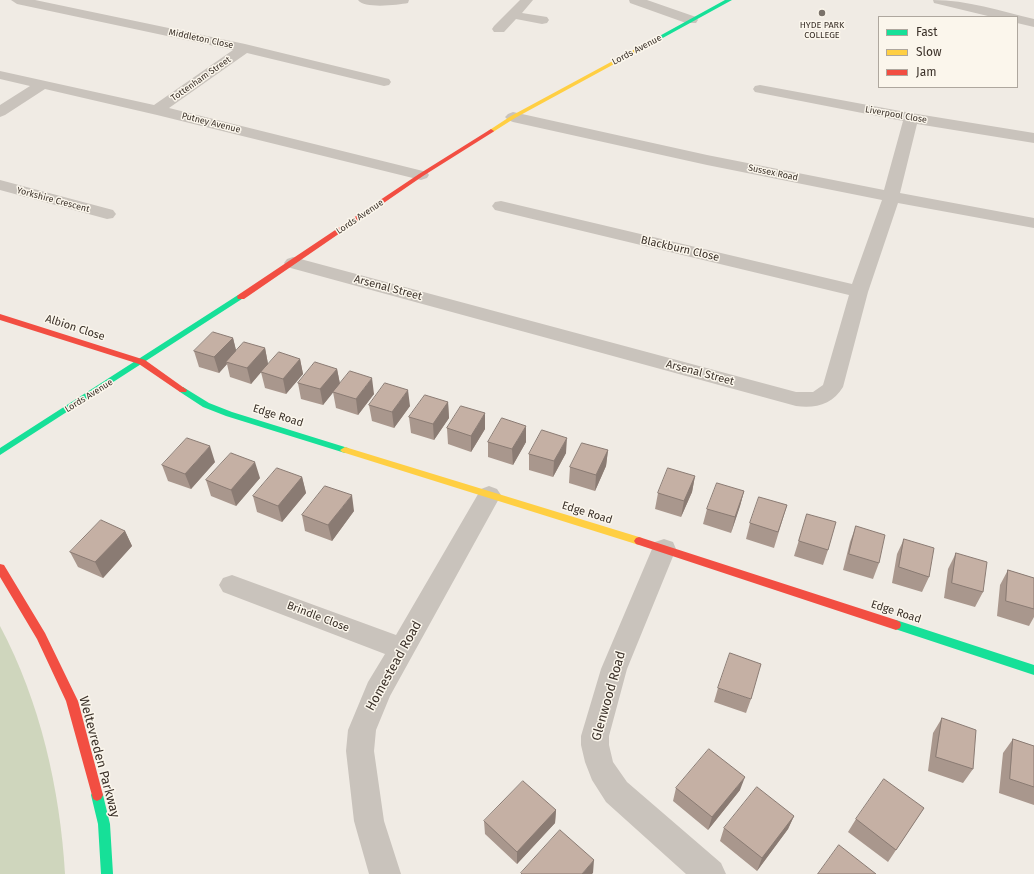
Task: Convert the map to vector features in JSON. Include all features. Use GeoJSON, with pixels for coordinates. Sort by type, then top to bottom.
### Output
{"type":"FeatureCollection","features":[{"type":"Feature","properties":{"kind":"street","name":"Middleton Close"},"geometry":{"type":"LineString","coordinates":[[17,0],[245,48],[384,82]]}},
{"type":"Feature","properties":{"kind":"street"},"geometry":{"type":"LineString","coordinates":[[364,0],[388,2],[403,0]]}},
{"type":"Feature","properties":{"kind":"street"},"geometry":{"type":"LineString","coordinates":[[499,29],[527,0]]}},
{"type":"Feature","properties":{"kind":"street"},"geometry":{"type":"LineString","coordinates":[[635,0],[691,20]]}},
{"type":"Feature","properties":{"kind":"street","name":"Lords Avenue"},"geometry":{"type":"LineString","coordinates":[[0,452],[294,263],[421,175],[512,117],[729,0]]}},
{"type":"Feature","properties":{"kind":"street"},"geometry":{"type":"LineString","coordinates":[[939,0],[1004,16]]}},
{"type":"Feature","properties":{"kind":"street"},"geometry":{"type":"LineString","coordinates":[[513,14],[542,20]]}},
{"type":"Feature","properties":{"kind":"street"},"geometry":{"type":"LineString","coordinates":[[1018,19],[1034,24]]}},
{"type":"Feature","properties":{"kind":"street","name":"Tottenham Street"},"geometry":{"type":"LineString","coordinates":[[157,110],[245,48]]}},
{"type":"Feature","properties":{"kind":"street","name":"Putney Avenue"},"geometry":{"type":"LineString","coordinates":[[0,75],[157,110],[421,175]]}},
{"type":"Feature","properties":{"kind":"street"},"geometry":{"type":"LineString","coordinates":[[0,112],[42,85]]}},
{"type":"Feature","properties":{"kind":"street","name":"Liverpool Close"},"geometry":{"type":"LineString","coordinates":[[760,89],[911,118],[1034,138]]}},
{"type":"Feature","properties":{"kind":"street","name":"Sussex Road"},"geometry":{"type":"LineString","coordinates":[[512,117],[623,142],[891,197],[1034,223]]}},
{"type":"Feature","properties":{"kind":"street","name":"Arsenal Street"},"geometry":{"type":"LineString","coordinates":[[294,263],[804,401],[819,399],[826,395],[832,387],[859,292],[891,197],[911,118]]}},
{"type":"Feature","properties":{"kind":"street","name":"Yorkshire Crescent"},"geometry":{"type":"LineString","coordinates":[[0,185],[107,214]]}},
{"type":"Feature","properties":{"kind":"street","name":"Blackburn Close"},"geometry":{"type":"LineString","coordinates":[[501,206],[859,292]]}},
{"type":"Feature","properties":{"kind":"street","name":"Albion Close"},"geometry":{"type":"LineString","coordinates":[[0,317],[142,362]]}},
{"type":"Feature","properties":{"kind":"street","name":"Edge Road"},"geometry":{"type":"LineString","coordinates":[[142,362],[206,404],[229,414],[664,550],[1034,670]]}},
{"type":"Feature","properties":{"kind":"street","name":"Homestead Road"},"geometry":{"type":"LineString","coordinates":[[385,874],[369,822],[360,751],[362,730],[368,712],[378,691],[489,495]]}},
{"type":"Feature","properties":{"kind":"street","name":"Glenwood Road"},"geometry":{"type":"LineString","coordinates":[[664,550],[614,669],[595,736],[595,747],[604,776],[611,787],[710,874]]}},
{"type":"Feature","properties":{"kind":"street","name":"Weltevreden Parkway"},"geometry":{"type":"LineString","coordinates":[[0,568],[41,636],[72,701],[104,824],[107,874]]}},
{"type":"Feature","properties":{"kind":"street","name":"Brindle Close"},"geometry":{"type":"LineString","coordinates":[[232,585],[403,649]]}},
{"type":"Feature","properties":{"kind":"green space"},"geometry":{"type":"Polygon","coordinates":[[[0,626],[26,684],[46,746],[58,810],[65,874],[0,874],[0,626]]]}},
{"type":"Feature","properties":{"kind":"building"},"geometry":{"type":"Polygon","coordinates":[[[213,332],[233,338],[214,357],[194,351],[213,332]]]}},
{"type":"Feature","properties":{"kind":"building"},"geometry":{"type":"Polygon","coordinates":[[[244,342],[265,348],[247,368],[226,362],[244,342]]]}},
{"type":"Feature","properties":{"kind":"building"},"geometry":{"type":"Polygon","coordinates":[[[279,352],[300,359],[283,379],[261,372],[279,352]]]}},
{"type":"Feature","properties":{"kind":"building"},"geometry":{"type":"Polygon","coordinates":[[[315,362],[337,369],[320,389],[298,383],[315,362]]]}},
{"type":"Feature","properties":{"kind":"building"},"geometry":{"type":"Polygon","coordinates":[[[350,371],[372,378],[356,399],[333,392],[350,371]]]}},
{"type":"Feature","properties":{"kind":"building"},"geometry":{"type":"Polygon","coordinates":[[[385,383],[408,390],[392,412],[369,405],[385,383]]]}},
{"type":"Feature","properties":{"kind":"building"},"geometry":{"type":"Polygon","coordinates":[[[425,395],[448,402],[433,424],[409,417],[425,395]]]}},
{"type":"Feature","properties":{"kind":"building"},"geometry":{"type":"Polygon","coordinates":[[[461,406],[485,413],[471,436],[447,428],[461,406]]]}},
{"type":"Feature","properties":{"kind":"building"},"geometry":{"type":"Polygon","coordinates":[[[502,418],[526,426],[512,449],[488,442],[502,418]]]}},
{"type":"Feature","properties":{"kind":"building"},"geometry":{"type":"Polygon","coordinates":[[[542,430],[567,438],[554,461],[529,454],[542,430]]]}},
{"type":"Feature","properties":{"kind":"building"},"geometry":{"type":"Polygon","coordinates":[[[187,438],[210,446],[185,474],[162,465],[187,438]]]}},
{"type":"Feature","properties":{"kind":"building"},"geometry":{"type":"Polygon","coordinates":[[[582,443],[608,450],[596,475],[570,467],[582,443]]]}},
{"type":"Feature","properties":{"kind":"building"},"geometry":{"type":"Polygon","coordinates":[[[231,453],[255,462],[231,490],[206,480],[231,453]]]}},
{"type":"Feature","properties":{"kind":"building"},"geometry":{"type":"Polygon","coordinates":[[[277,468],[302,477],[278,506],[253,496],[277,468]]]}},
{"type":"Feature","properties":{"kind":"building"},"geometry":{"type":"Polygon","coordinates":[[[668,468],[695,476],[684,501],[658,493],[668,468]]]}},
{"type":"Feature","properties":{"kind":"building"},"geometry":{"type":"Polygon","coordinates":[[[717,483],[744,491],[735,517],[707,509],[717,483]]]}},
{"type":"Feature","properties":{"kind":"building"},"geometry":{"type":"Polygon","coordinates":[[[325,486],[352,495],[328,525],[302,515],[325,486]]]}},
{"type":"Feature","properties":{"kind":"building"},"geometry":{"type":"Polygon","coordinates":[[[759,497],[787,505],[778,532],[750,523],[759,497]]]}},
{"type":"Feature","properties":{"kind":"building"},"geometry":{"type":"Polygon","coordinates":[[[807,514],[836,522],[828,550],[799,541],[807,514]]]}},
{"type":"Feature","properties":{"kind":"building"},"geometry":{"type":"Polygon","coordinates":[[[101,520],[125,531],[95,562],[70,552],[101,520]]]}},
{"type":"Feature","properties":{"kind":"building"},"geometry":{"type":"Polygon","coordinates":[[[856,526],[885,535],[879,563],[849,554],[856,526]]]}},
{"type":"Feature","properties":{"kind":"building"},"geometry":{"type":"Polygon","coordinates":[[[904,539],[934,548],[929,577],[899,567],[904,539]]]}},
{"type":"Feature","properties":{"kind":"building"},"geometry":{"type":"Polygon","coordinates":[[[956,553],[987,562],[983,592],[952,583],[956,553]]]}},
{"type":"Feature","properties":{"kind":"building"},"geometry":{"type":"Polygon","coordinates":[[[1008,570],[1034,578],[1034,609],[1006,601],[1008,570]]]}},
{"type":"Feature","properties":{"kind":"building"},"geometry":{"type":"Polygon","coordinates":[[[730,653],[761,664],[751,699],[718,688],[730,653]]]}},
{"type":"Feature","properties":{"kind":"building"},"geometry":{"type":"Polygon","coordinates":[[[942,718],[976,730],[973,769],[936,757],[942,718]]]}},
{"type":"Feature","properties":{"kind":"building"},"geometry":{"type":"Polygon","coordinates":[[[1013,739],[1034,746],[1034,787],[1010,779],[1013,739]]]}},
{"type":"Feature","properties":{"kind":"building"},"geometry":{"type":"Polygon","coordinates":[[[709,749],[745,777],[712,817],[676,788],[709,749]]]}},
{"type":"Feature","properties":{"kind":"building"},"geometry":{"type":"Polygon","coordinates":[[[884,779],[924,808],[896,850],[856,819],[884,779]]]}},
{"type":"Feature","properties":{"kind":"building"},"geometry":{"type":"Polygon","coordinates":[[[523,781],[556,810],[517,852],[484,821],[523,781]]]}},
{"type":"Feature","properties":{"kind":"building"},"geometry":{"type":"Polygon","coordinates":[[[757,787],[794,816],[762,858],[724,828],[757,787]]]}},
{"type":"Feature","properties":{"kind":"building"},"geometry":{"type":"Polygon","coordinates":[[[560,830],[594,860],[582,874],[522,874],[521,873],[560,830]]]}},
{"type":"Feature","properties":{"kind":"building"},"geometry":{"type":"Polygon","coordinates":[[[839,845],[876,874],[818,874],[839,845]]]}},
{"type":"Feature","properties":{"kind":"traffic: fast"},"geometry":{"type":"LineString","coordinates":[[637,50],[729,0]]}},
{"type":"Feature","properties":{"kind":"traffic: fast"},"geometry":{"type":"LineString","coordinates":[[0,452],[241,297]]}},
{"type":"Feature","properties":{"kind":"traffic: fast"},"geometry":{"type":"LineString","coordinates":[[183,390],[206,405],[229,414],[345,450]]}},
{"type":"Feature","properties":{"kind":"traffic: fast"},"geometry":{"type":"LineString","coordinates":[[896,625],[1034,670]]}},
{"type":"Feature","properties":{"kind":"traffic: fast"},"geometry":{"type":"LineString","coordinates":[[97,795],[104,824],[107,874]]}},
{"type":"Feature","properties":{"kind":"traffic: slow"},"geometry":{"type":"LineString","coordinates":[[491,131],[513,117],[637,50]]}},
{"type":"Feature","properties":{"kind":"traffic: slow"},"geometry":{"type":"LineString","coordinates":[[345,450],[639,541]]}},
{"type":"Feature","properties":{"kind":"traffic: jam"},"geometry":{"type":"LineString","coordinates":[[241,297],[421,175],[491,131]]}},
{"type":"Feature","properties":{"kind":"traffic: jam"},"geometry":{"type":"LineString","coordinates":[[0,317],[142,362],[183,390]]}},
{"type":"Feature","properties":{"kind":"traffic: jam"},"geometry":{"type":"LineString","coordinates":[[639,541],[896,625]]}},
{"type":"Feature","properties":{"kind":"traffic: jam"},"geometry":{"type":"LineString","coordinates":[[0,568],[41,636],[72,701],[97,795]]}},
{"type":"Feature","properties":{"kind":"place","name":"HYDE PARK COLLEGE"},"geometry":{"type":"Point","coordinates":[822,13]}}]}
